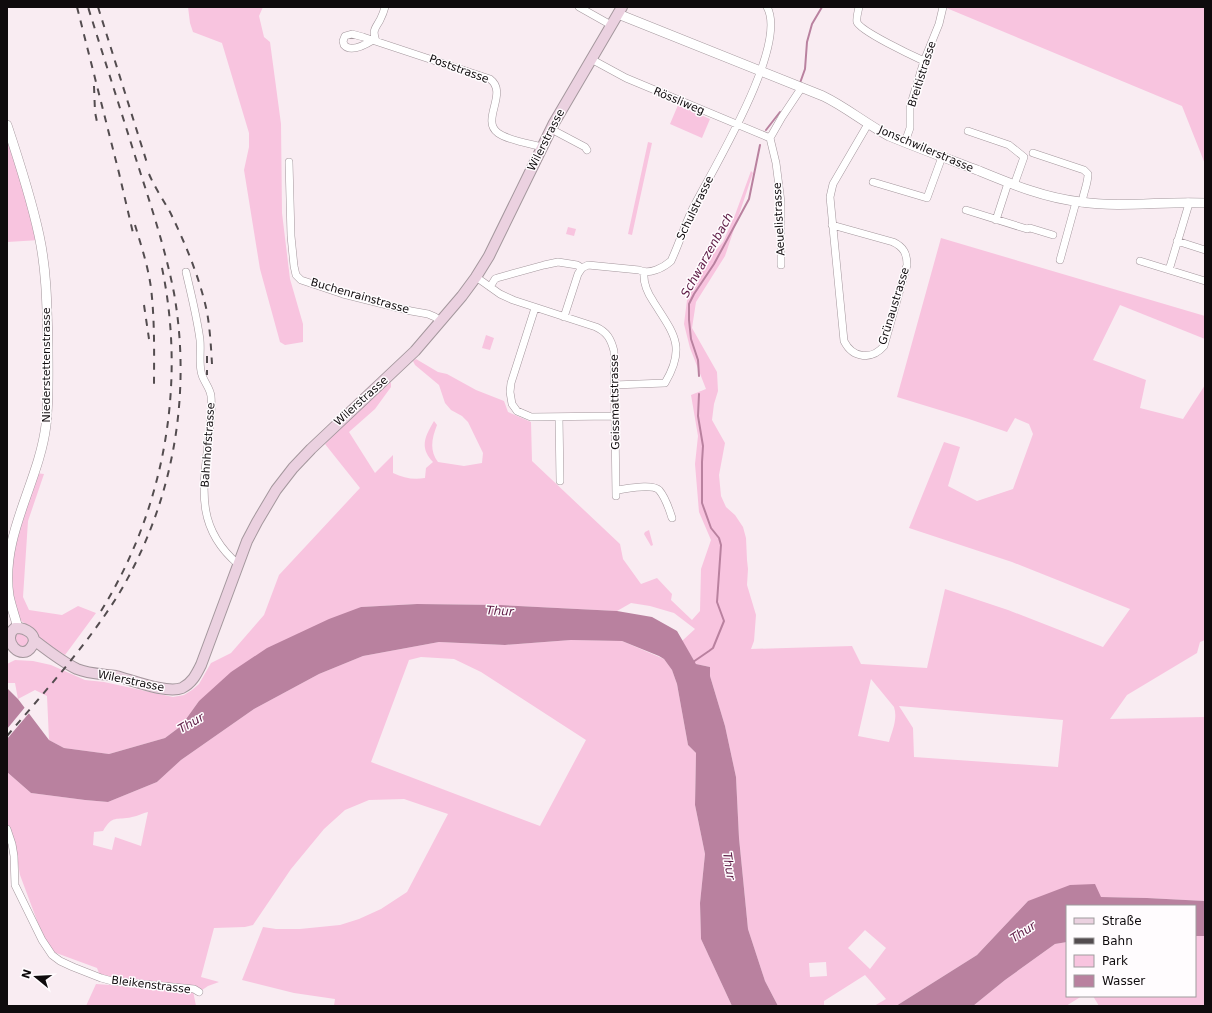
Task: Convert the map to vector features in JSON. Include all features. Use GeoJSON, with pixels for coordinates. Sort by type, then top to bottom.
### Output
{"type":"FeatureCollection","features":[{"type":"Feature","properties":{"kind":"main road","name":"Wilerstrasse"},"geometry":{"type":"LineString","coordinates":[[32,645],[56,656],[78,670],[117,676],[170,689],[182,688],[191,682],[201,665],[247,541],[276,490],[293,468],[330,430],[406,360],[476,277],[489,256],[551,129],[620,10]]}},
{"type":"Feature","properties":{"kind":"main road","name":"Wilerstrasse"},"geometry":{"type":"LineString","coordinates":[[24,628],[33,637],[32,645],[22,652],[10,651],[8,636],[12,629],[24,628]]}},
{"type":"Feature","properties":{"kind":"street","name":"Poststrasse"},"geometry":{"type":"LineString","coordinates":[[385,7],[375,28],[375,41],[490,79],[497,88],[492,119],[494,129],[506,137],[542,147]]}},
{"type":"Feature","properties":{"kind":"street"},"geometry":{"type":"LineString","coordinates":[[579,7],[611,25]]}},
{"type":"Feature","properties":{"kind":"street"},"geometry":{"type":"LineString","coordinates":[[859,7],[857,20],[860,27],[900,50],[924,60]]}},
{"type":"Feature","properties":{"kind":"street","name":"Breitistrasse"},"geometry":{"type":"LineString","coordinates":[[905,142],[910,128],[910,107],[924,60],[939,24],[943,7]]}},
{"type":"Feature","properties":{"kind":"street","name":"Schulstrasse"},"geometry":{"type":"LineString","coordinates":[[582,268],[588,265],[639,270],[644,272],[658,270],[670,261],[691,211],[738,125],[761,70],[771,34],[769,8]]}},
{"type":"Feature","properties":{"kind":"street","name":"Jonschwilerstrasse"},"geometry":{"type":"LineString","coordinates":[[620,10],[830,99],[878,130],[905,142],[1011,184],[1038,193],[1079,202],[1109,205],[1188,202],[1205,203]]}},
{"type":"Feature","properties":{"kind":"street","name":"Rössliweg"},"geometry":{"type":"LineString","coordinates":[[591,59],[626,78],[770,138]]}},
{"type":"Feature","properties":{"kind":"street"},"geometry":{"type":"LineString","coordinates":[[770,138],[802,87]]}},
{"type":"Feature","properties":{"kind":"street","name":"Grünaustrasse"},"geometry":{"type":"LineString","coordinates":[[832,225],[893,242],[903,249],[907,257],[907,265],[884,346],[879,352],[872,355],[863,355],[854,352],[844,341],[832,225],[830,197],[834,184],[868,124]]}},
{"type":"Feature","properties":{"kind":"street","name":"Niederstettenstrasse"},"geometry":{"type":"LineString","coordinates":[[7,125],[26,183],[39,236],[46,282],[47,320],[48,387],[46,426],[42,451],[14,530],[8,569],[9,596],[18,628]]}},
{"type":"Feature","properties":{"kind":"street"},"geometry":{"type":"LineString","coordinates":[[551,129],[581,145],[587,150]]}},
{"type":"Feature","properties":{"kind":"street"},"geometry":{"type":"LineString","coordinates":[[968,131],[1009,145],[1024,157],[996,220]]}},
{"type":"Feature","properties":{"kind":"street","name":"Aeuelistrasse"},"geometry":{"type":"LineString","coordinates":[[770,138],[776,163],[781,202],[781,265]]}},
{"type":"Feature","properties":{"kind":"street"},"geometry":{"type":"LineString","coordinates":[[1033,153],[1084,170],[1088,174],[1088,180],[1079,202],[1060,260]]}},
{"type":"Feature","properties":{"kind":"street"},"geometry":{"type":"LineString","coordinates":[[873,182],[927,198],[942,157]]}},
{"type":"Feature","properties":{"kind":"street","name":"Buchenrainstrasse"},"geometry":{"type":"LineString","coordinates":[[289,162],[291,236],[294,266],[298,278],[344,294],[428,314],[440,321]]}},
{"type":"Feature","properties":{"kind":"street"},"geometry":{"type":"LineString","coordinates":[[1169,270],[1188,207],[1188,202]]}},
{"type":"Feature","properties":{"kind":"street"},"geometry":{"type":"LineString","coordinates":[[966,210],[1053,236]]}},
{"type":"Feature","properties":{"kind":"street"},"geometry":{"type":"LineString","coordinates":[[1178,241],[1205,250]]}},
{"type":"Feature","properties":{"kind":"street"},"geometry":{"type":"LineString","coordinates":[[1140,261],[1205,281]]}},
{"type":"Feature","properties":{"kind":"street"},"geometry":{"type":"LineString","coordinates":[[490,287],[497,278],[544,265],[558,262],[577,265],[582,268],[578,274],[564,316]]}},
{"type":"Feature","properties":{"kind":"street","name":"Bahnhofstrasse"},"geometry":{"type":"LineString","coordinates":[[186,272],[196,315],[200,341],[201,371],[211,394],[204,503],[212,534],[229,557],[238,564]]}},
{"type":"Feature","properties":{"kind":"street"},"geometry":{"type":"LineString","coordinates":[[614,385],[665,382],[675,362],[676,347],[674,336],[667,322],[650,296],[643,279],[644,272]]}},
{"type":"Feature","properties":{"kind":"street","name":"Geissmattstrasse"},"geometry":{"type":"LineString","coordinates":[[476,277],[513,300],[601,329],[608,335],[614,351],[616,493],[649,487],[655,488],[659,490],[664,497],[672,518]]}},
{"type":"Feature","properties":{"kind":"street"},"geometry":{"type":"LineString","coordinates":[[535,308],[512,381],[510,398],[517,411],[524,415],[538,418],[615,416]]}},
{"type":"Feature","properties":{"kind":"street"},"geometry":{"type":"LineString","coordinates":[[559,417],[560,481]]}},
{"type":"Feature","properties":{"kind":"street","name":"Bleikenstrasse"},"geometry":{"type":"LineString","coordinates":[[7,829],[14,856],[15,885],[42,940],[52,955],[60,961],[106,980],[194,989],[199,992]]}},
{"type":"Feature","properties":{"kind":"green space"},"geometry":{"type":"Polygon","coordinates":[[[188,7],[263,7],[259,16],[264,37],[270,42],[281,124],[282,213],[290,279],[303,324],[303,342],[285,345],[280,342],[260,269],[244,170],[249,147],[249,133],[222,43],[193,32],[188,7]]]}},
{"type":"Feature","properties":{"kind":"green space"},"geometry":{"type":"Polygon","coordinates":[[[944,7],[1205,7],[1205,164],[1182,106],[944,7]]]}},
{"type":"Feature","properties":{"kind":"green space"},"geometry":{"type":"Polygon","coordinates":[[[678,105],[710,119],[702,138],[670,124],[678,105]]]}},
{"type":"Feature","properties":{"kind":"green space"},"geometry":{"type":"Polygon","coordinates":[[[7,125],[40,240],[7,242],[7,125]]]}},
{"type":"Feature","properties":{"kind":"green space"},"geometry":{"type":"Polygon","coordinates":[[[648,142],[652,143],[632,235],[628,234],[648,142]]]}},
{"type":"Feature","properties":{"kind":"green space"},"geometry":{"type":"Polygon","coordinates":[[[751,171],[753,173],[725,256],[696,302],[692,328],[717,372],[718,391],[714,404],[712,420],[725,443],[719,475],[721,496],[726,507],[735,515],[743,527],[746,538],[748,569],[747,585],[756,615],[754,641],[751,649],[852,646],[861,664],[927,668],[945,589],[1008,610],[1103,647],[1130,609],[1012,562],[909,528],[944,442],[960,447],[948,486],[977,501],[1013,489],[1033,434],[1029,424],[1015,418],[1007,432],[897,397],[941,238],[1205,316],[1205,339],[1120,305],[1093,360],[1146,380],[1140,408],[1183,419],[1205,385],[1205,640],[1200,642],[1197,653],[1127,695],[1110,719],[1205,717],[1205,901],[1100,897],[1028,901],[977,955],[896,1006],[874,1006],[886,999],[865,975],[824,1001],[824,1006],[778,1006],[765,981],[748,929],[739,838],[736,777],[725,726],[710,676],[710,667],[696,664],[682,641],[695,629],[674,613],[650,606],[631,603],[617,611],[500,605],[417,604],[361,607],[199,701],[181,726],[165,738],[109,754],[64,748],[49,740],[47,696],[35,690],[18,699],[15,683],[7,683],[7,664],[15,660],[33,661],[51,665],[85,680],[104,682],[173,697],[184,695],[192,690],[199,684],[211,663],[231,653],[264,615],[279,575],[360,488],[325,444],[342,426],[391,382],[391,387],[375,409],[349,432],[375,473],[393,455],[393,473],[409,478],[425,478],[426,468],[433,462],[426,452],[425,442],[434,421],[437,425],[432,448],[438,462],[464,466],[482,463],[483,453],[468,422],[462,416],[451,410],[445,403],[439,385],[415,365],[413,361],[416,359],[438,372],[447,374],[476,390],[504,401],[508,412],[531,422],[532,461],[620,544],[623,559],[641,584],[657,578],[672,594],[671,600],[692,620],[700,611],[701,569],[711,540],[699,512],[695,464],[698,436],[691,395],[706,389],[690,348],[684,324],[687,300],[704,264],[723,242],[735,215],[751,171]],[[871,679],[858,736],[889,742],[894,725],[894,707],[871,679]],[[899,706],[913,728],[914,757],[1058,767],[1063,720],[899,706]],[[865,930],[848,948],[870,969],[886,948],[865,930]],[[826,962],[809,963],[810,977],[827,976],[826,962]]]}},
{"type":"Feature","properties":{"kind":"green space"},"geometry":{"type":"Polygon","coordinates":[[[568,227],[576,229],[574,236],[566,234],[568,227]]]}},
{"type":"Feature","properties":{"kind":"green space"},"geometry":{"type":"Polygon","coordinates":[[[486,335],[494,338],[490,350],[482,348],[486,335]]]}},
{"type":"Feature","properties":{"kind":"green space"},"geometry":{"type":"Polygon","coordinates":[[[35,473],[44,474],[28,521],[23,597],[29,610],[62,615],[78,606],[96,613],[65,655],[40,640],[37,633],[15,616],[8,569],[35,473]]]}},
{"type":"Feature","properties":{"kind":"green space"},"geometry":{"type":"Polygon","coordinates":[[[649,530],[653,545],[651,546],[644,534],[649,530]]]}},
{"type":"Feature","properties":{"kind":"green space"},"geometry":{"type":"Polygon","coordinates":[[[17,633],[23,634],[27,638],[29,642],[26,646],[18,647],[12,636],[17,633]]]}},
{"type":"Feature","properties":{"kind":"green space"},"geometry":{"type":"Polygon","coordinates":[[[571,640],[622,641],[664,659],[672,670],[677,684],[688,745],[696,753],[695,805],[705,854],[700,903],[701,939],[732,1006],[334,1006],[335,999],[294,993],[242,980],[263,927],[276,929],[300,929],[340,925],[359,919],[381,909],[407,892],[448,814],[404,799],[369,800],[345,810],[324,829],[291,869],[253,925],[245,927],[214,928],[201,977],[219,982],[208,986],[199,992],[101,978],[97,968],[48,950],[20,875],[15,845],[7,828],[7,772],[31,793],[108,802],[157,782],[181,760],[254,709],[319,674],[363,656],[439,642],[505,645],[571,640]],[[421,657],[409,660],[371,762],[540,826],[586,740],[481,672],[454,659],[421,657]],[[148,812],[134,817],[112,820],[103,831],[94,832],[93,845],[112,850],[115,837],[141,846],[148,812]]]}},
{"type":"Feature","properties":{"kind":"green space"},"geometry":{"type":"Polygon","coordinates":[[[1196,936],[1205,936],[1205,1006],[1099,1006],[1094,997],[1196,997],[1196,936]]]}},
{"type":"Feature","properties":{"kind":"green space"},"geometry":{"type":"Polygon","coordinates":[[[1066,942],[1066,997],[1080,997],[1066,1006],[973,1006],[1005,980],[1055,944],[1066,942]]]}},
{"type":"Feature","properties":{"kind":"green space"},"geometry":{"type":"Polygon","coordinates":[[[96,984],[193,991],[196,1006],[86,1006],[96,984]]]}},
{"type":"Feature","properties":{"kind":"water","name":"Thur"},"geometry":{"type":"Polygon","coordinates":[[[417,604],[500,605],[617,611],[652,617],[677,631],[696,664],[710,667],[710,676],[725,726],[736,777],[739,838],[748,929],[765,981],[778,1006],[732,1006],[701,939],[700,903],[705,854],[695,805],[696,753],[688,745],[677,684],[672,670],[664,659],[659,656],[622,641],[571,640],[505,645],[439,642],[363,656],[319,674],[254,709],[181,760],[157,782],[108,802],[31,793],[7,772],[7,688],[18,699],[49,740],[64,748],[109,754],[165,738],[181,726],[199,701],[231,672],[267,648],[329,619],[361,607],[417,604]]]}},
{"type":"Feature","properties":{"kind":"water","name":"Thur"},"geometry":{"type":"Polygon","coordinates":[[[1095,884],[1101,897],[1205,901],[1205,936],[1196,936],[1196,905],[1066,905],[1066,942],[1055,944],[1005,980],[973,1006],[896,1006],[977,955],[1028,901],[1070,885],[1095,884]]]}},
{"type":"Feature","properties":{"kind":"pier"},"geometry":{"type":"Polygon","coordinates":[[[26,706],[30,712],[7,739],[7,729],[26,706]]]}},
{"type":"Feature","properties":{"kind":"waterway","name":"Schwarzenbach"},"geometry":{"type":"LineString","coordinates":[[800,83],[805,69],[807,42],[812,24],[822,7]]}},
{"type":"Feature","properties":{"kind":"waterway","name":"Schwarzenbach"},"geometry":{"type":"LineString","coordinates":[[766,130],[780,112]]}},
{"type":"Feature","properties":{"kind":"waterway","name":"Schwarzenbach"},"geometry":{"type":"LineString","coordinates":[[699,376],[698,360],[691,339],[689,304],[714,264],[749,199],[760,145]]}},
{"type":"Feature","properties":{"kind":"waterway","name":"Schwarzenbach"},"geometry":{"type":"LineString","coordinates":[[693,662],[713,648],[724,621],[717,602],[721,545],[719,538],[711,528],[702,503],[703,446],[698,416],[699,394]]}},
{"type":"Feature","properties":{"kind":"railway"},"geometry":{"type":"LineString","coordinates":[[77,7],[133,233]]}},
{"type":"Feature","properties":{"kind":"railway"},"geometry":{"type":"LineString","coordinates":[[7,736],[66,666],[108,611],[138,558],[153,522],[165,485],[174,447],[179,409],[181,371],[179,332],[174,293],[162,242],[88,7]]}},
{"type":"Feature","properties":{"kind":"railway"},"geometry":{"type":"LineString","coordinates":[[98,7],[147,163]]}},
{"type":"Feature","properties":{"kind":"railway"},"geometry":{"type":"LineString","coordinates":[[94,86],[95,112],[98,127]]}},
{"type":"Feature","properties":{"kind":"railway"},"geometry":{"type":"LineString","coordinates":[[149,174],[177,226],[196,275],[207,312],[212,364]]}},
{"type":"Feature","properties":{"kind":"railway"},"geometry":{"type":"LineString","coordinates":[[135,225],[151,288],[154,326],[154,390]]}},
{"type":"Feature","properties":{"kind":"railway"},"geometry":{"type":"LineString","coordinates":[[101,611],[123,571],[141,530],[155,487],[165,443],[170,398],[172,353],[169,308],[161,263]]}},
{"type":"Feature","properties":{"kind":"railway"},"geometry":{"type":"LineString","coordinates":[[144,305],[149,339]]}},
{"type":"Feature","properties":{"kind":"railway"},"geometry":{"type":"LineString","coordinates":[[207,356],[207,375]]}}]}
